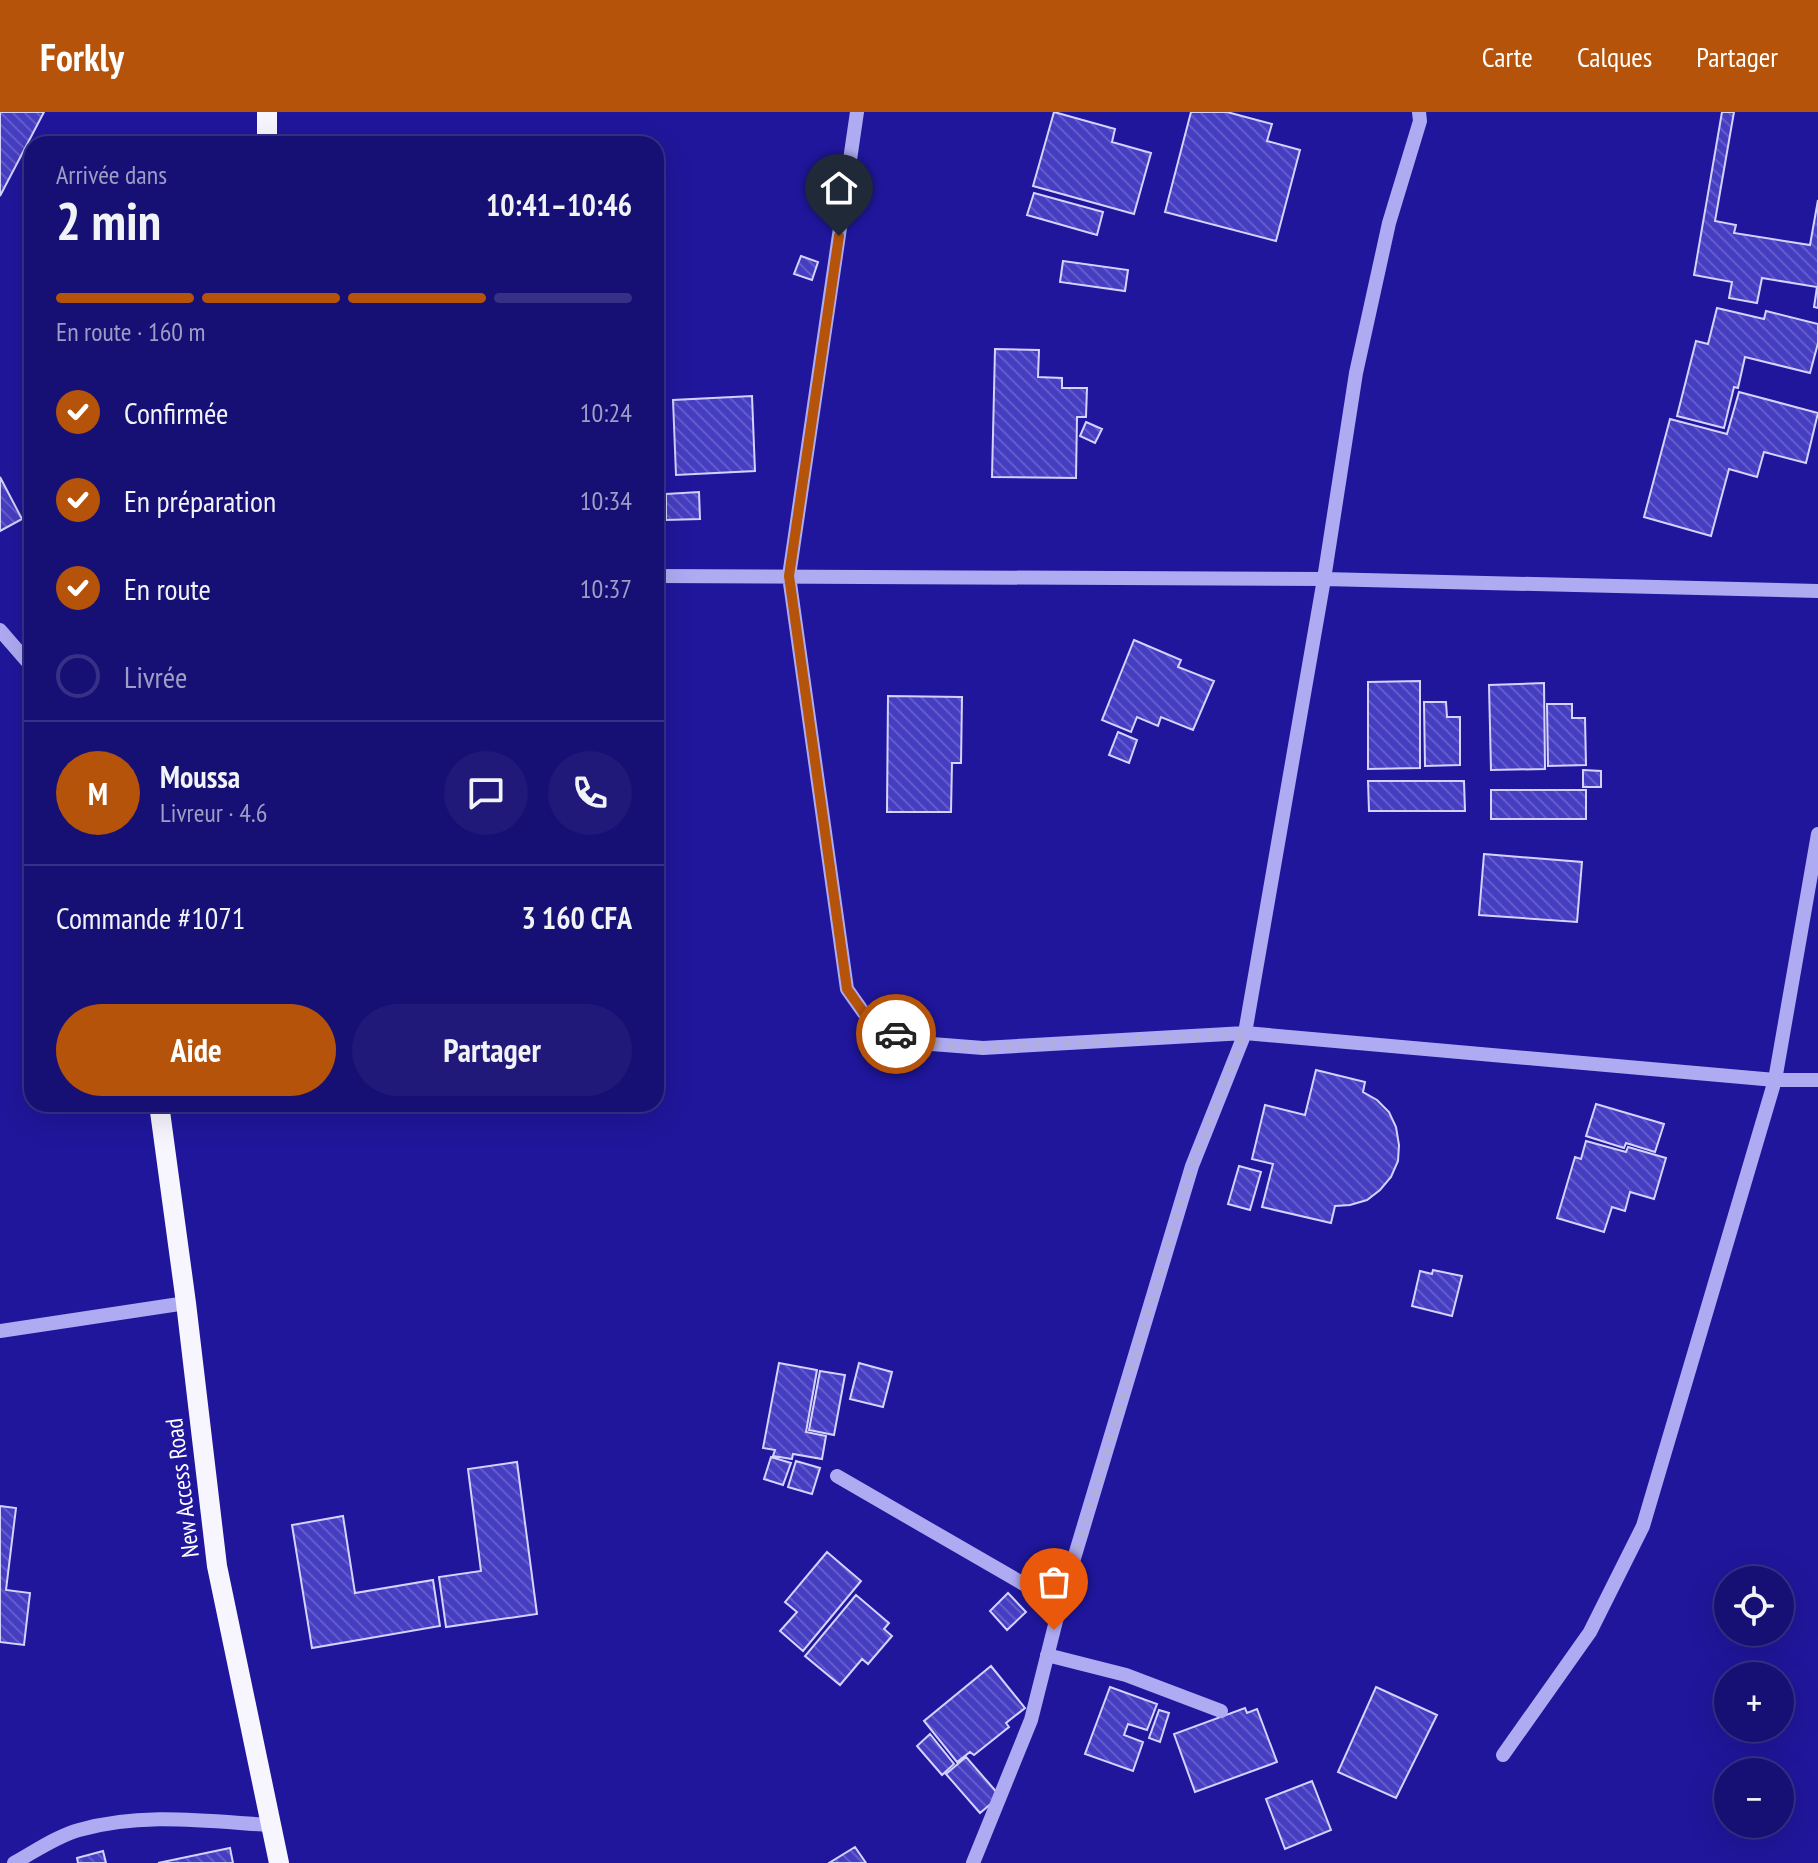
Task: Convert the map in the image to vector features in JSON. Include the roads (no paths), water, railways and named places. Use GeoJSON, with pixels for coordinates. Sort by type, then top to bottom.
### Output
{"type":"FeatureCollection","features":[{"type":"Feature","properties":{"kind":"main road"},"geometry":{"type":"LineString","coordinates":[[267,112],[267,136]]}},
{"type":"Feature","properties":{"kind":"main road","name":"New Access Road"},"geometry":{"type":"LineString","coordinates":[[160,1112],[217,1566],[279,1863]]}},
{"type":"Feature","properties":{"kind":"street"},"geometry":{"type":"LineString","coordinates":[[857,112],[789,576],[847,989],[871,1023],[919,1043],[983,1048],[1245,1033],[1775,1080],[1818,1080]]}},
{"type":"Feature","properties":{"kind":"street"},"geometry":{"type":"LineString","coordinates":[[973,1863],[1031,1720],[1060,1605],[1192,1166],[1245,1033],[1324,579],[1356,373],[1389,223],[1420,121],[1419,112]]}},
{"type":"Feature","properties":{"kind":"street"},"geometry":{"type":"LineString","coordinates":[[664,576],[1324,579],[1818,591]]}},
{"type":"Feature","properties":{"kind":"street"},"geometry":{"type":"LineString","coordinates":[[0,630],[24,658]]}},
{"type":"Feature","properties":{"kind":"street"},"geometry":{"type":"LineString","coordinates":[[1503,1755],[1590,1632],[1643,1526],[1775,1080],[1818,834]]}},
{"type":"Feature","properties":{"kind":"street"},"geometry":{"type":"LineString","coordinates":[[0,1331],[186,1303]]}},
{"type":"Feature","properties":{"kind":"street"},"geometry":{"type":"LineString","coordinates":[[837,1476],[1060,1605]]}},
{"type":"Feature","properties":{"kind":"street"},"geometry":{"type":"LineString","coordinates":[[1047,1655],[1126,1675],[1221,1711]]}},
{"type":"Feature","properties":{"kind":"street"},"geometry":{"type":"LineString","coordinates":[[14,1863],[77,1830],[130,1821],[171,1819],[269,1825]]}}]}
